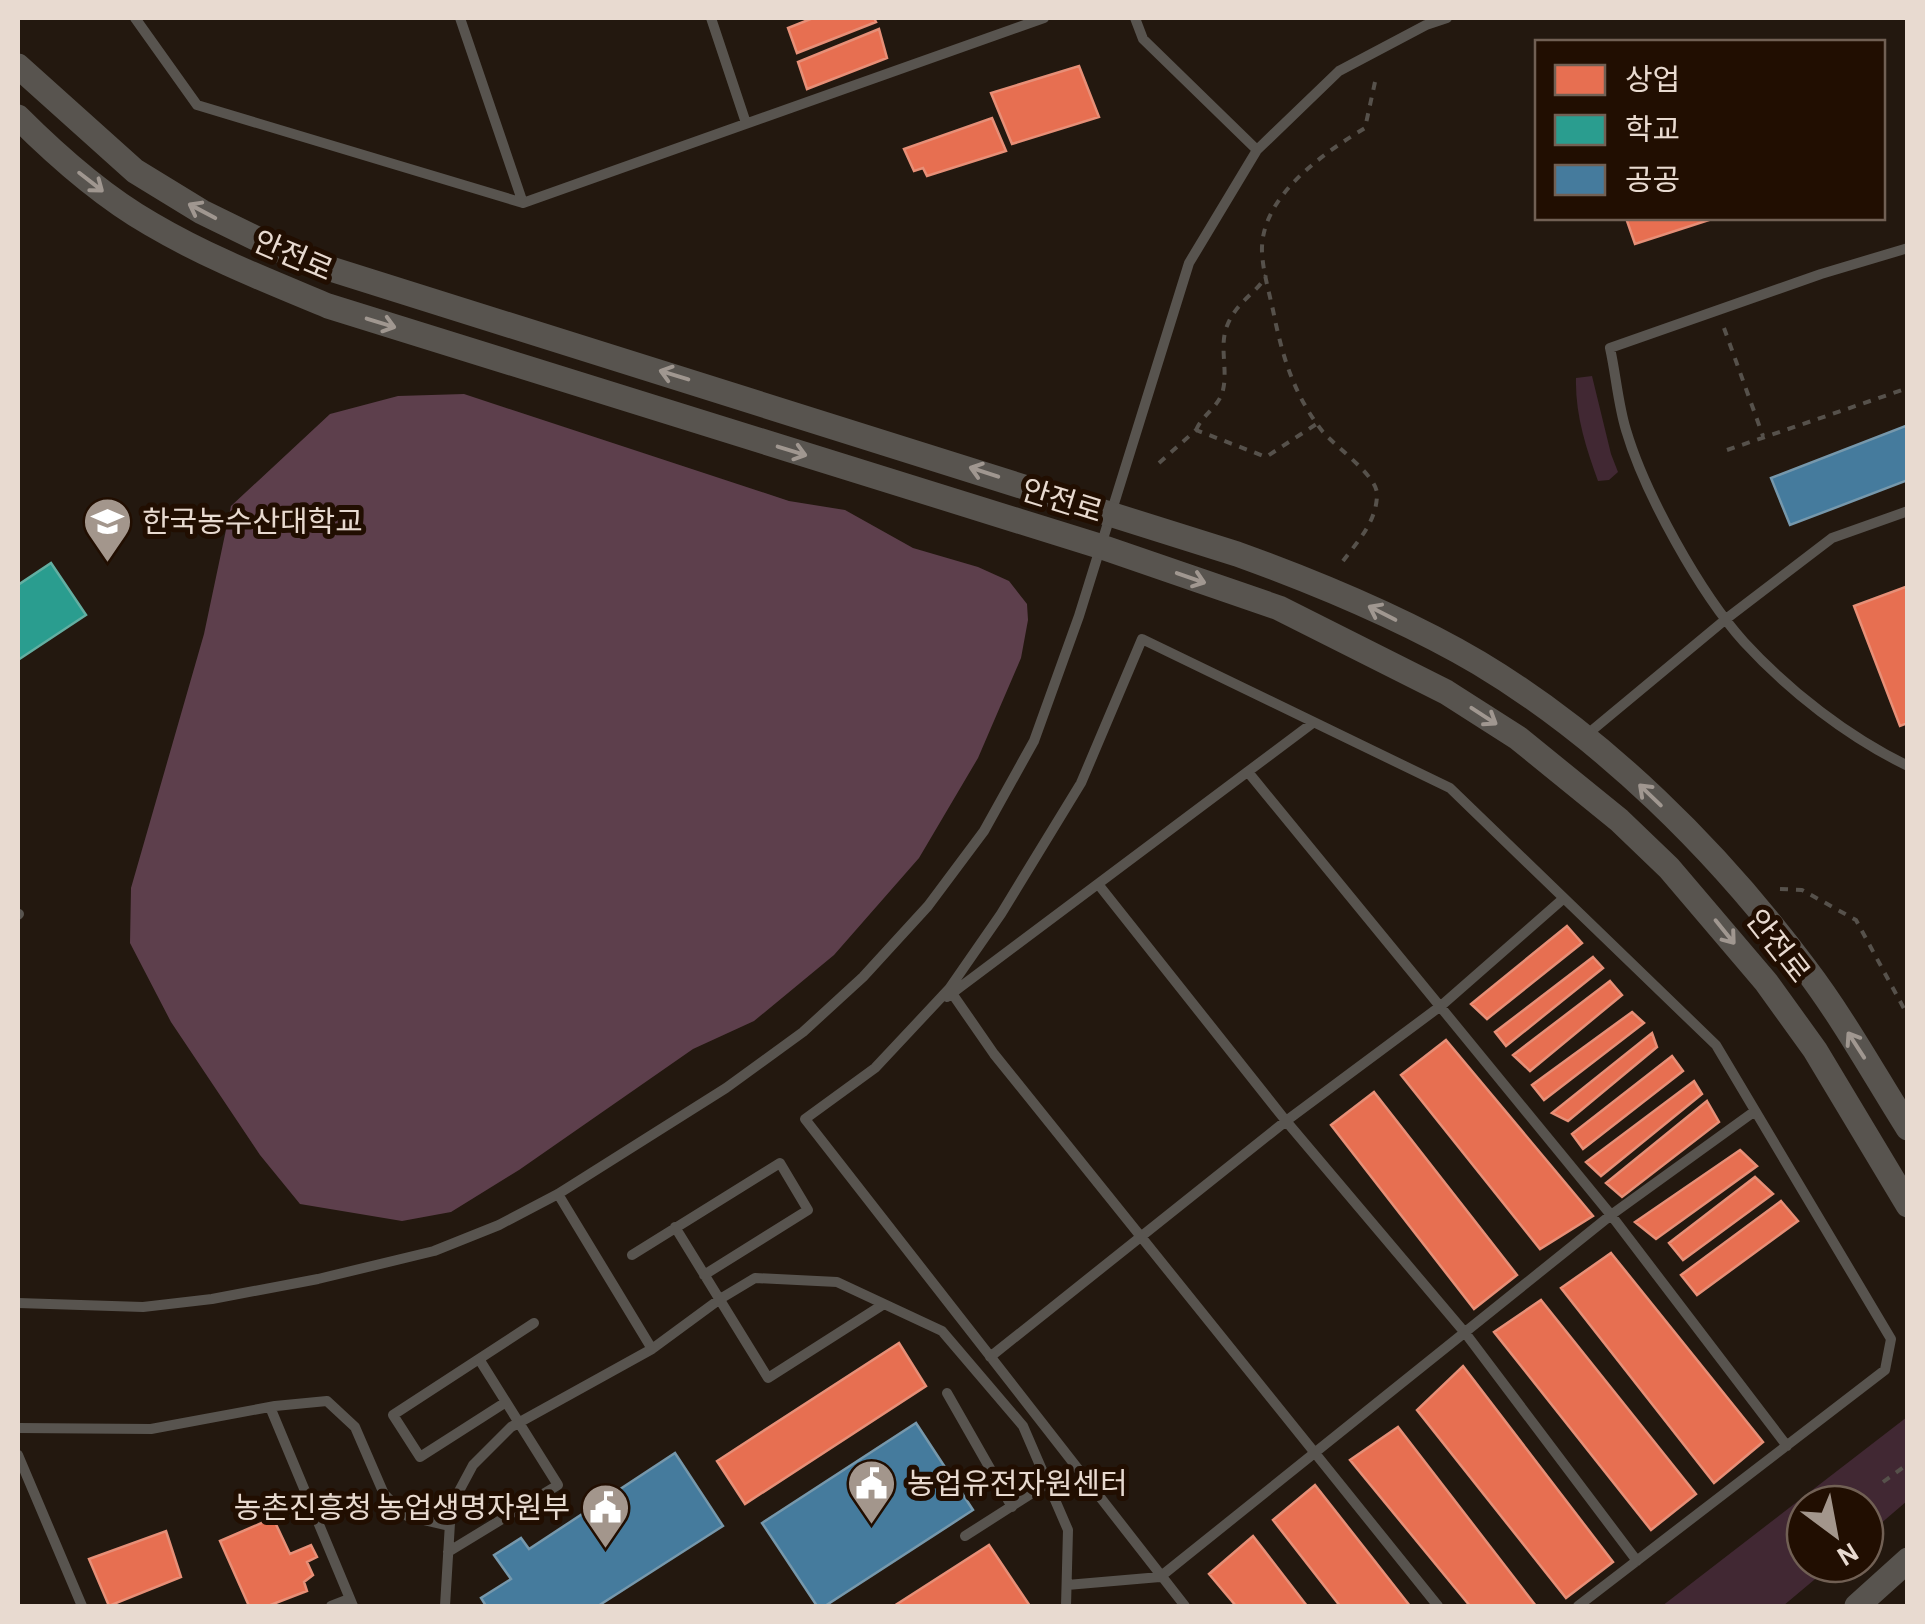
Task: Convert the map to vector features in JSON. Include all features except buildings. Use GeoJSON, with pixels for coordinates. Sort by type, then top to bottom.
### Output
{"type":"FeatureCollection","features":[{"type":"Feature","properties":{"kind":"street","name":"안전로"},"geometry":{"type":"LineString","coordinates":[[18,66],[134,172],[202,212],[296,258],[1236,554],[1348,596],[1479,664],[1583,738],[1658,801],[1748,896],[1806,970],[1908,1128]]}},
{"type":"Feature","properties":{"kind":"street","name":"안전로"},"geometry":{"type":"LineString","coordinates":[[18,117],[52,152],[150,224],[240,270],[328,306],[1099,546],[1280,608],[1446,692],[1518,738],[1619,820],[1669,868],[1766,982],[1815,1050],[1908,1205]]}},
{"type":"Feature","properties":{"kind":"street"},"geometry":{"type":"LineString","coordinates":[[1857,1606],[1908,1560]]}},
{"type":"Feature","properties":{"kind":"lane"},"geometry":{"type":"LineString","coordinates":[[135,18],[197,105],[523,202],[1044,18]]}},
{"type":"Feature","properties":{"kind":"lane"},"geometry":{"type":"LineString","coordinates":[[460,18],[523,202]]}},
{"type":"Feature","properties":{"kind":"lane"},"geometry":{"type":"LineString","coordinates":[[711,18],[746,123]]}},
{"type":"Feature","properties":{"kind":"lane"},"geometry":{"type":"LineString","coordinates":[[1136,18],[1143,39],[1257,150]]}},
{"type":"Feature","properties":{"kind":"lane"},"geometry":{"type":"LineString","coordinates":[[18,1303],[143,1307],[212,1299],[434,1251],[558,1194],[726,1088],[804,1032],[863,977],[928,906],[984,831],[1034,740],[1074,632],[1189,263],[1257,150],[1340,71],[1426,25],[1447,18]]}},
{"type":"Feature","properties":{"kind":"lane"},"geometry":{"type":"LineString","coordinates":[[1908,248],[1821,274],[1610,348],[1626,430],[1662,517],[1726,619],[1744,642],[1815,706],[1908,766]]}},
{"type":"Feature","properties":{"kind":"lane"},"geometry":{"type":"LineString","coordinates":[[1583,738],[1726,619],[1832,538],[1908,511]]}},
{"type":"Feature","properties":{"kind":"lane"},"geometry":{"type":"LineString","coordinates":[[951,991],[1081,783],[1142,640],[1450,788],[1716,1045],[1891,1339],[1885,1370],[1578,1606]]}},
{"type":"Feature","properties":{"kind":"lane"},"geometry":{"type":"LineString","coordinates":[[1185,1606],[806,1119],[875,1068],[951,991],[1314,722]]}},
{"type":"Feature","properties":{"kind":"lane"},"geometry":{"type":"LineString","coordinates":[[1248,772],[1611,1215],[1787,1446]]}},
{"type":"Feature","properties":{"kind":"lane"},"geometry":{"type":"LineString","coordinates":[[1098,884],[1286,1122],[1466,1334],[1637,1562]]}},
{"type":"Feature","properties":{"kind":"lane"},"geometry":{"type":"LineString","coordinates":[[990,1357],[1286,1122],[1442,1005],[1564,898]]}},
{"type":"Feature","properties":{"kind":"lane"},"geometry":{"type":"LineString","coordinates":[[951,991],[994,1054],[1438,1606]]}},
{"type":"Feature","properties":{"kind":"lane"},"geometry":{"type":"LineString","coordinates":[[1067,1585],[1160,1576],[1611,1215],[1755,1111]]}},
{"type":"Feature","properties":{"kind":"lane"},"geometry":{"type":"LineString","coordinates":[[632,1254],[780,1163],[808,1210],[704,1274]]}},
{"type":"Feature","properties":{"kind":"lane"},"geometry":{"type":"LineString","coordinates":[[558,1194],[652,1349]]}},
{"type":"Feature","properties":{"kind":"lane"},"geometry":{"type":"LineString","coordinates":[[675,1227],[768,1378],[884,1304]]}},
{"type":"Feature","properties":{"kind":"lane"},"geometry":{"type":"LineString","coordinates":[[445,1606],[451,1506],[473,1465],[519,1422],[652,1349],[755,1278],[837,1282],[942,1331],[1023,1426],[1068,1530],[1066,1606]]}},
{"type":"Feature","properties":{"kind":"lane"},"geometry":{"type":"LineString","coordinates":[[506,1402],[420,1457],[393,1415],[534,1323]]}},
{"type":"Feature","properties":{"kind":"lane"},"geometry":{"type":"LineString","coordinates":[[448,1552],[558,1484],[479,1359]]}},
{"type":"Feature","properties":{"kind":"lane"},"geometry":{"type":"LineString","coordinates":[[947,1392],[1012,1507]]}},
{"type":"Feature","properties":{"kind":"lane"},"geometry":{"type":"LineString","coordinates":[[18,1428],[151,1429],[270,1407],[327,1401],[355,1427],[384,1494],[406,1516],[450,1526]]}},
{"type":"Feature","properties":{"kind":"lane"},"geometry":{"type":"LineString","coordinates":[[270,1407],[351,1602],[331,1606]]}},
{"type":"Feature","properties":{"kind":"lane"},"geometry":{"type":"LineString","coordinates":[[18,1455],[82,1606]]}},
{"type":"Feature","properties":{"kind":"lane"},"geometry":{"type":"LineString","coordinates":[[965,1536],[1048,1483]]}},
{"type":"Feature","properties":{"kind":"path"},"geometry":{"type":"LineString","coordinates":[[1344,561],[1372,520],[1377,494],[1374,480],[1350,461],[1293,385],[1281,349],[1261,250],[1271,216],[1300,173],[1331,147],[1365,128],[1374,82]]}},
{"type":"Feature","properties":{"kind":"path"},"geometry":{"type":"LineString","coordinates":[[1160,463],[1220,402],[1225,330],[1234,311],[1250,292],[1262,286],[1266,275]]}},
{"type":"Feature","properties":{"kind":"path"},"geometry":{"type":"LineString","coordinates":[[1724,328],[1764,438]]}},
{"type":"Feature","properties":{"kind":"path"},"geometry":{"type":"LineString","coordinates":[[1728,450],[1908,388]]}},
{"type":"Feature","properties":{"kind":"path"},"geometry":{"type":"LineString","coordinates":[[1196,430],[1266,458],[1318,423]]}},
{"type":"Feature","properties":{"kind":"path"},"geometry":{"type":"LineString","coordinates":[[1780,888],[1802,890],[1856,920],[1908,1016]]}},
{"type":"Feature","properties":{"kind":"path"},"geometry":{"type":"LineString","coordinates":[[1883,1482],[1908,1464]]}},
{"type":"Feature","properties":{"kind":"shaded area"},"geometry":{"type":"Polygon","coordinates":[[[1592,376],[1618,472],[1609,480],[1598,481],[1579,418],[1576,378],[1592,376]]]}},
{"type":"Feature","properties":{"kind":"shaded area"},"geometry":{"type":"Polygon","coordinates":[[[464,394],[789,501],[845,510],[913,548],[978,567],[1009,581],[1027,604],[1028,620],[1021,658],[978,758],[919,858],[834,955],[754,1021],[693,1049],[519,1170],[451,1212],[402,1221],[300,1204],[260,1155],[171,1022],[130,943],[131,888],[204,634],[231,506],[330,414],[398,396],[464,394]]]}},
{"type":"Feature","properties":{"kind":"shaded area"},"geometry":{"type":"Polygon","coordinates":[[[1907,1417],[1907,1501],[1885,1520],[1885,1484],[1820,1484],[1907,1417]]]}},
{"type":"Feature","properties":{"kind":"shaded area"},"geometry":{"type":"Polygon","coordinates":[[[1785,1511],[1785,1584],[1809,1584],[1783,1606],[1662,1606],[1785,1511]]]}},
{"type":"Feature","properties":{"kind":"place","name":"한국농수산대학교"},"geometry":{"type":"Point","coordinates":[107,564]}},
{"type":"Feature","properties":{"kind":"place","name":"농업유전자원센터"},"geometry":{"type":"Point","coordinates":[872,1526]}},
{"type":"Feature","properties":{"kind":"place","name":"농촌진흥청 농업생명자원부"},"geometry":{"type":"Point","coordinates":[605,1550]}}]}
